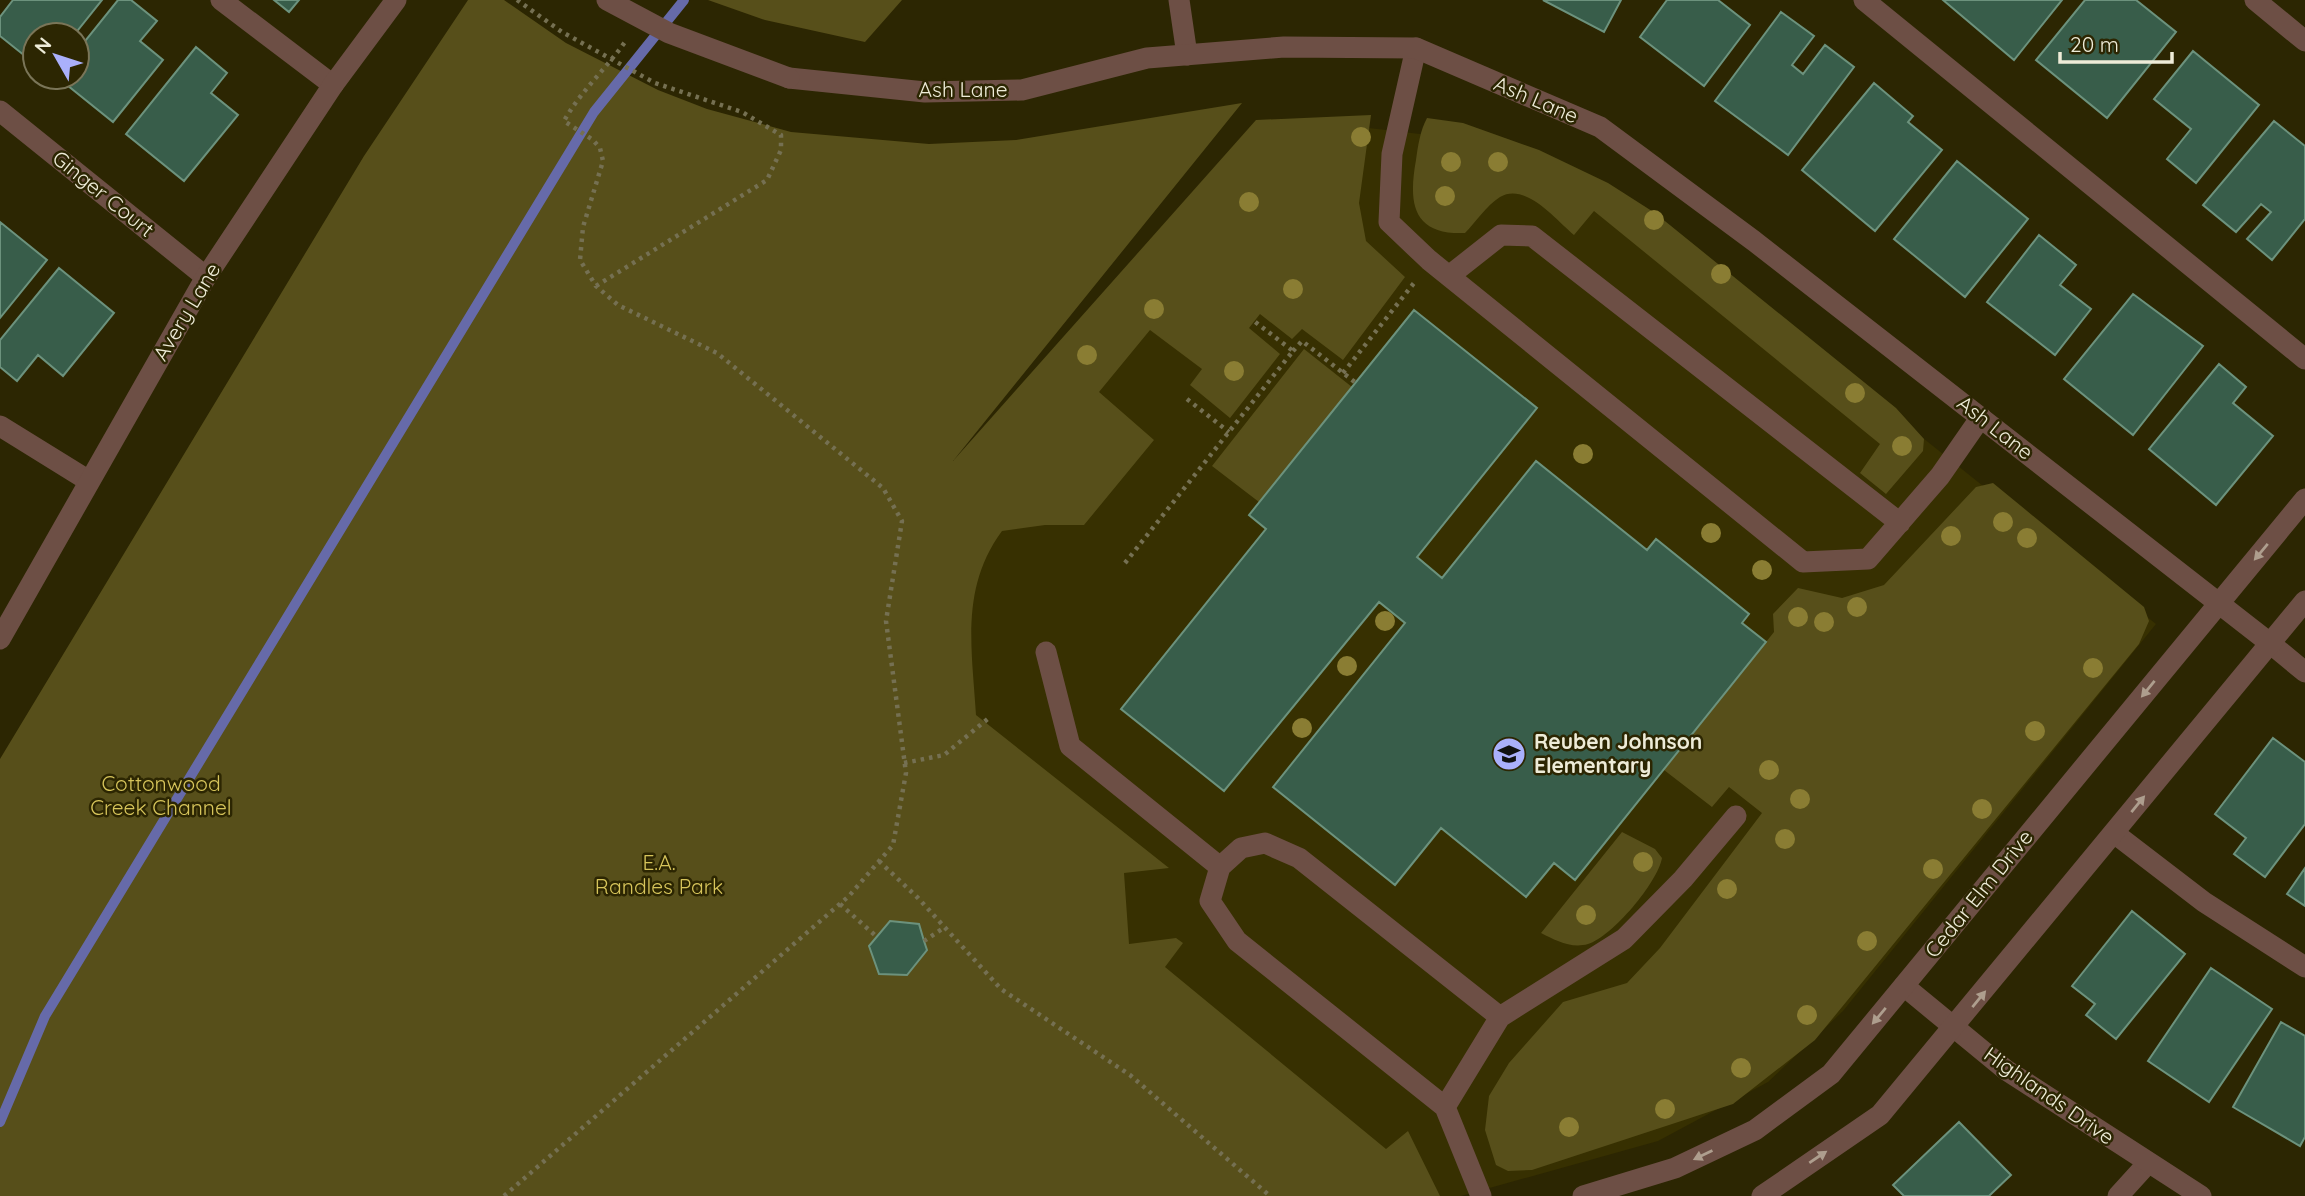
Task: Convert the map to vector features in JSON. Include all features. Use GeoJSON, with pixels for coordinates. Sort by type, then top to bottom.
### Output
{"type":"FeatureCollection","features":[{"type":"Feature","properties":{"kind":"street"},"geometry":{"type":"LineString","coordinates":[[221,0],[333,85]]}},
{"type":"Feature","properties":{"kind":"street","name":"Avery Lane"},"geometry":{"type":"LineString","coordinates":[[0,639],[206,277],[333,85],[396,0]]}},
{"type":"Feature","properties":{"kind":"street","name":"Ash Lane"},"geometry":{"type":"LineString","coordinates":[[607,0],[669,33],[789,78],[925,92],[1022,90],[1147,58],[1283,47],[1416,48],[1600,127],[1754,241],[2220,602],[2305,672]]}},
{"type":"Feature","properties":{"kind":"street"},"geometry":{"type":"LineString","coordinates":[[1179,0],[1187,55]]}},
{"type":"Feature","properties":{"kind":"street"},"geometry":{"type":"LineString","coordinates":[[1864,0],[2305,359]]}},
{"type":"Feature","properties":{"kind":"street"},"geometry":{"type":"LineString","coordinates":[[2255,0],[2305,41]]}},
{"type":"Feature","properties":{"kind":"street"},"geometry":{"type":"LineString","coordinates":[[1416,48],[1392,154],[1389,222],[1449,276],[1803,562],[1868,559],[1940,477],[1981,417]]}},
{"type":"Feature","properties":{"kind":"street","name":"Ginger Court"},"geometry":{"type":"LineString","coordinates":[[0,111],[206,277]]}},
{"type":"Feature","properties":{"kind":"street"},"geometry":{"type":"LineString","coordinates":[[1449,276],[1501,235],[1532,236],[1900,523]]}},
{"type":"Feature","properties":{"kind":"street"},"geometry":{"type":"LineString","coordinates":[[0,426],[89,481]]}},
{"type":"Feature","properties":{"kind":"street","name":"Cedar Elm Drive"},"geometry":{"type":"LineString","coordinates":[[1583,1196],[1675,1168],[1755,1130],[1831,1074],[2305,499]]}},
{"type":"Feature","properties":{"kind":"street"},"geometry":{"type":"LineString","coordinates":[[1762,1196],[1880,1115],[1954,1029],[2305,601]]}},
{"type":"Feature","properties":{"kind":"street"},"geometry":{"type":"LineString","coordinates":[[1046,652],[1070,746],[1220,867]]}},
{"type":"Feature","properties":{"kind":"street"},"geometry":{"type":"LineString","coordinates":[[1445,1107],[1500,1017],[1624,939],[1683,879],[1736,816]]}},
{"type":"Feature","properties":{"kind":"street"},"geometry":{"type":"LineString","coordinates":[[2114,833],[2204,902],[2305,967]]}},
{"type":"Feature","properties":{"kind":"street"},"geometry":{"type":"LineString","coordinates":[[1481,1196],[1445,1107],[1237,941],[1210,901],[1220,867],[1241,848],[1265,843],[1299,858],[1500,1017]]}},
{"type":"Feature","properties":{"kind":"street","name":"Highlands Drive"},"geometry":{"type":"LineString","coordinates":[[1904,986],[2007,1070],[2201,1196]]}},
{"type":"Feature","properties":{"kind":"street"},"geometry":{"type":"LineString","coordinates":[[2118,1196],[2148,1163]]}},
{"type":"Feature","properties":{"kind":"path"},"geometry":{"type":"LineString","coordinates":[[517,0],[562,32],[655,83],[741,112],[781,135],[781,150],[767,180],[596,286]]}},
{"type":"Feature","properties":{"kind":"path"},"geometry":{"type":"LineString","coordinates":[[504,1196],[840,904],[893,845],[906,773],[886,621],[902,521],[883,488],[717,353],[618,305],[596,286],[580,260],[583,228],[603,161],[600,148],[593,140],[564,121],[577,97],[601,76],[632,33]]}},
{"type":"Feature","properties":{"kind":"path"},"geometry":{"type":"LineString","coordinates":[[1343,373],[1422,274]]}},
{"type":"Feature","properties":{"kind":"path"},"geometry":{"type":"LineString","coordinates":[[1254,321],[1293,351]]}},
{"type":"Feature","properties":{"kind":"path"},"geometry":{"type":"LineString","coordinates":[[1125,563],[1302,341],[1356,383]]}},
{"type":"Feature","properties":{"kind":"path"},"geometry":{"type":"LineString","coordinates":[[1187,399],[1229,432]]}},
{"type":"Feature","properties":{"kind":"path"},"geometry":{"type":"LineString","coordinates":[[904,763],[944,755],[990,717]]}},
{"type":"Feature","properties":{"kind":"path"},"geometry":{"type":"LineString","coordinates":[[879,861],[1001,989],[1130,1075],[1270,1196]]}},
{"type":"Feature","properties":{"kind":"path"},"geometry":{"type":"LineString","coordinates":[[840,904],[877,937]]}},
{"type":"Feature","properties":{"kind":"path"},"geometry":{"type":"LineString","coordinates":[[924,941],[945,928]]}},
{"type":"Feature","properties":{"kind":"shaded area","name":"Reuben Johnson Elementary"},"geometry":{"type":"Polygon","coordinates":[[[1343,125],[1480,141],[1636,209],[2156,624],[1843,1011],[1768,1082],[1658,1141],[1461,1196],[1360,1196],[982,890],[981,885],[939,477],[1343,125]]]}},
{"type":"Feature","properties":{"kind":"green space"},"geometry":{"type":"Polygon","coordinates":[[[468,0],[504,0],[566,43],[658,90],[707,109],[791,132],[929,144],[1016,140],[1242,103],[953,461],[1256,120],[1371,115],[1359,203],[1366,241],[1405,277],[1343,360],[1302,329],[1292,339],[1260,314],[1249,328],[1280,354],[1230,418],[1190,385],[1202,369],[1150,330],[1099,392],[1154,440],[1084,525],[1045,525],[1002,531],[989,553],[974,597],[972,666],[976,715],[1169,868],[1124,873],[1129,944],[1176,938],[1183,943],[1165,967],[1386,1149],[1408,1131],[1440,1196],[0,1196],[0,759],[364,156],[468,0]]]}},
{"type":"Feature","properties":{"kind":"green space"},"geometry":{"type":"Polygon","coordinates":[[[708,0],[902,0],[865,42],[765,20],[708,0]]]}},
{"type":"Feature","properties":{"kind":"green space"},"geometry":{"type":"Polygon","coordinates":[[[1427,118],[1463,123],[1539,150],[1608,183],[1655,213],[1896,408],[1924,439],[1923,451],[1886,494],[1860,473],[1880,444],[1594,211],[1574,235],[1550,212],[1530,198],[1510,194],[1495,200],[1465,233],[1434,229],[1418,214],[1413,190],[1419,144],[1427,118]]]}},
{"type":"Feature","properties":{"kind":"green space"},"geometry":{"type":"Polygon","coordinates":[[[1304,349],[1352,387],[1259,502],[1212,466],[1304,349]]]}},
{"type":"Feature","properties":{"kind":"green space"},"geometry":{"type":"Polygon","coordinates":[[[1993,483],[2144,607],[2149,621],[2139,644],[1815,1040],[1733,1104],[1532,1170],[1508,1171],[1496,1165],[1485,1130],[1489,1096],[1509,1063],[1563,1002],[1627,983],[1660,948],[1762,813],[1729,787],[1712,807],[1664,770],[1774,632],[1773,614],[1798,588],[1842,598],[1884,585],[1976,487],[1993,483]]]}},
{"type":"Feature","properties":{"kind":"green space"},"geometry":{"type":"Polygon","coordinates":[[[1622,832],[1655,849],[1662,858],[1643,894],[1609,931],[1588,944],[1569,945],[1541,933],[1622,832]]]}},
{"type":"Feature","properties":{"kind":"building"},"geometry":{"type":"Polygon","coordinates":[[[13,0],[102,0],[85,21],[21,21],[21,53],[0,36],[0,17],[13,0]]]}},
{"type":"Feature","properties":{"kind":"building"},"geometry":{"type":"Polygon","coordinates":[[[118,0],[131,0],[157,21],[140,41],[163,60],[113,122],[74,91],[91,91],[91,34],[118,0]]]}},
{"type":"Feature","properties":{"kind":"building"},"geometry":{"type":"Polygon","coordinates":[[[274,0],[299,0],[289,12],[274,0]]]}},
{"type":"Feature","properties":{"kind":"building"},"geometry":{"type":"Polygon","coordinates":[[[1543,0],[1621,0],[1604,32],[1543,0]]]}},
{"type":"Feature","properties":{"kind":"building"},"geometry":{"type":"Polygon","coordinates":[[[1667,0],[1718,0],[1750,25],[1704,86],[1640,37],[1667,0]]]}},
{"type":"Feature","properties":{"kind":"building"},"geometry":{"type":"Polygon","coordinates":[[[1943,0],[2062,0],[2014,60],[1943,0]]]}},
{"type":"Feature","properties":{"kind":"building"},"geometry":{"type":"Polygon","coordinates":[[[2085,0],[2136,0],[2176,32],[2107,118],[2036,60],[2085,0]]]}},
{"type":"Feature","properties":{"kind":"building"},"geometry":{"type":"Polygon","coordinates":[[[1781,12],[1814,36],[1792,65],[1803,74],[1825,45],[1854,67],[1788,155],[1715,101],[1781,12]]]}},
{"type":"Feature","properties":{"kind":"building"},"geometry":{"type":"Polygon","coordinates":[[[196,47],[227,73],[211,93],[238,115],[184,181],[126,134],[196,47]]]}},
{"type":"Feature","properties":{"kind":"building"},"geometry":{"type":"Polygon","coordinates":[[[2193,51],[2259,105],[2196,183],[2167,159],[2191,129],[2154,99],[2193,51]]]}},
{"type":"Feature","properties":{"kind":"building"},"geometry":{"type":"Polygon","coordinates":[[[1874,83],[1913,116],[1908,122],[1942,150],[1875,231],[1802,170],[1874,83]]]}},
{"type":"Feature","properties":{"kind":"building"},"geometry":{"type":"Polygon","coordinates":[[[2274,121],[2305,146],[2305,219],[2272,260],[2247,239],[2271,212],[2261,204],[2236,232],[2203,205],[2274,121]]]}},
{"type":"Feature","properties":{"kind":"building"},"geometry":{"type":"Polygon","coordinates":[[[1957,161],[2028,219],[1965,297],[1894,239],[1957,161]]]}},
{"type":"Feature","properties":{"kind":"building"},"geometry":{"type":"Polygon","coordinates":[[[0,222],[47,260],[0,318],[0,222]]]}},
{"type":"Feature","properties":{"kind":"building"},"geometry":{"type":"Polygon","coordinates":[[[2039,235],[2076,265],[2060,285],[2091,309],[2055,355],[1987,302],[2039,235]]]}},
{"type":"Feature","properties":{"kind":"building"},"geometry":{"type":"Polygon","coordinates":[[[59,268],[114,313],[63,376],[38,355],[17,381],[0,367],[0,340],[59,268]]]}},
{"type":"Feature","properties":{"kind":"building"},"geometry":{"type":"Polygon","coordinates":[[[2133,294],[2203,346],[2133,435],[2064,379],[2133,294]]]}},
{"type":"Feature","properties":{"kind":"building"},"geometry":{"type":"Polygon","coordinates":[[[1414,310],[1537,408],[1417,557],[1442,578],[1536,461],[1647,550],[1656,539],[1749,614],[1742,623],[1766,642],[1575,880],[1554,863],[1526,897],[1441,828],[1395,885],[1273,787],[1405,623],[1379,602],[1224,791],[1121,709],[1266,529],[1249,515],[1414,310]]]}},
{"type":"Feature","properties":{"kind":"building"},"geometry":{"type":"Polygon","coordinates":[[[2219,364],[2246,387],[2233,403],[2273,436],[2216,505],[2149,449],[2219,364]]]}},
{"type":"Feature","properties":{"kind":"building"},"geometry":{"type":"Polygon","coordinates":[[[2273,738],[2305,762],[2305,824],[2265,877],[2234,854],[2246,838],[2215,814],[2273,738]]]}},
{"type":"Feature","properties":{"kind":"building"},"geometry":{"type":"Polygon","coordinates":[[[2305,868],[2305,906],[2287,894],[2305,868]]]}},
{"type":"Feature","properties":{"kind":"building"},"geometry":{"type":"Polygon","coordinates":[[[2132,911],[2185,954],[2116,1039],[2086,1015],[2095,1004],[2072,986],[2132,911]]]}},
{"type":"Feature","properties":{"kind":"building"},"geometry":{"type":"Polygon","coordinates":[[[890,921],[919,924],[927,950],[907,975],[879,974],[869,946],[890,921]]]}},
{"type":"Feature","properties":{"kind":"building"},"geometry":{"type":"Polygon","coordinates":[[[2211,968],[2272,1009],[2209,1102],[2148,1061],[2211,968]]]}},
{"type":"Feature","properties":{"kind":"building"},"geometry":{"type":"Polygon","coordinates":[[[2281,1022],[2305,1036],[2305,1137],[2300,1146],[2233,1107],[2281,1022]]]}},
{"type":"Feature","properties":{"kind":"building"},"geometry":{"type":"Polygon","coordinates":[[[1959,1122],[2011,1175],[1989,1196],[1904,1196],[1893,1185],[1959,1122]]]}},
{"type":"Feature","properties":{"kind":"waterway"},"geometry":{"type":"LineString","coordinates":[[0,1122],[45,1016],[594,112],[684,0]]}},
{"type":"Feature","properties":{"kind":"place","name":"Reuben Johnson Elementary"},"geometry":{"type":"Point","coordinates":[1509,754]}},
{"type":"Feature","properties":{"kind":"park label","name":"Cottonwood Creek Channel"},"geometry":{"type":"Point","coordinates":[161,796]}},
{"type":"Feature","properties":{"kind":"park label","name":"E.A. Randles Park"},"geometry":{"type":"Point","coordinates":[659,875]}}]}
